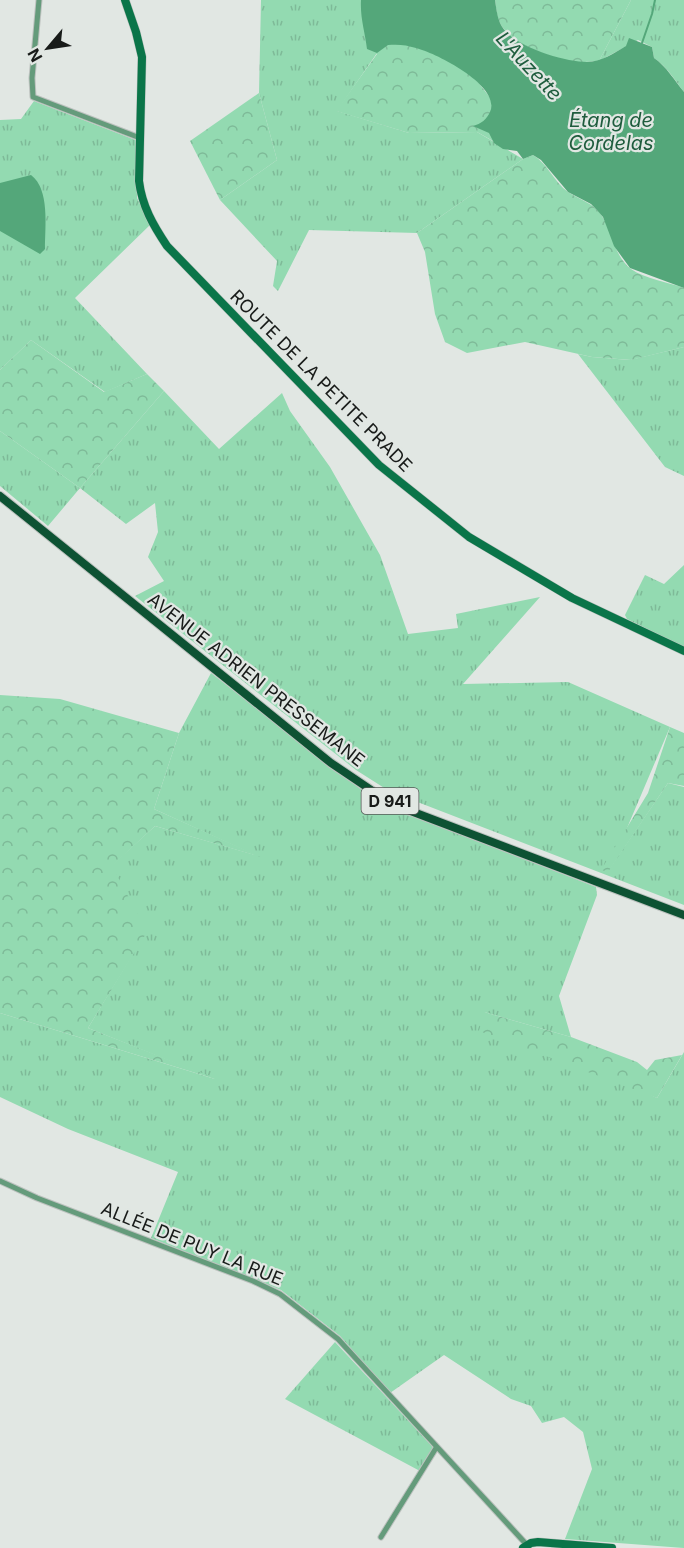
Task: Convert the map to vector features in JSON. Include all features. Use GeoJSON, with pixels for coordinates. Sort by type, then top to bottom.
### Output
{"type":"FeatureCollection","features":[{"type":"Feature","properties":{"kind":"main road","name":"AVENUE ADRIEN PRESSEMANE"},"geometry":{"type":"LineString","coordinates":[[0,496],[331,763],[372,791],[408,810],[684,915]]}},
{"type":"Feature","properties":{"kind":"street"},"geometry":{"type":"LineString","coordinates":[[39,0],[32,78],[33,97],[140,138]]}},
{"type":"Feature","properties":{"kind":"street","name":"ROUTE DE LA PETITE PRADE"},"geometry":{"type":"LineString","coordinates":[[124,0],[136,32],[142,57],[141,197],[151,222],[167,246],[380,465],[469,537],[572,598],[684,651]]}},
{"type":"Feature","properties":{"kind":"street","name":"ALLÉE DE PUY LA RUE"},"geometry":{"type":"LineString","coordinates":[[0,1181],[36,1198],[253,1281],[280,1294],[338,1339],[525,1547]]}},
{"type":"Feature","properties":{"kind":"street"},"geometry":{"type":"LineString","coordinates":[[381,1537],[436,1448]]}},
{"type":"Feature","properties":{"kind":"street"},"geometry":{"type":"LineString","coordinates":[[525,1547],[538,1542],[556,1542],[612,1548]]}},
{"type":"Feature","properties":{"kind":"green space"},"geometry":{"type":"Polygon","coordinates":[[[261,0],[371,0],[377,53],[337,111],[409,133],[477,132],[523,159],[417,233],[309,230],[278,291],[273,286],[277,261],[220,200],[277,160],[259,93],[261,0]]]}},
{"type":"Feature","properties":{"kind":"green space"},"geometry":{"type":"Polygon","coordinates":[[[495,0],[631,0],[599,61],[575,62],[545,54],[513,38],[500,23],[495,0]]]}},
{"type":"Feature","properties":{"kind":"green space"},"geometry":{"type":"Polygon","coordinates":[[[631,0],[684,0],[684,92],[654,58],[652,47],[638,40],[599,61],[631,0]]]}},
{"type":"Feature","properties":{"kind":"green space"},"geometry":{"type":"Polygon","coordinates":[[[414,41],[467,68],[492,100],[493,141],[477,132],[409,133],[336,111],[377,54],[367,49],[381,44],[414,41]]]}},
{"type":"Feature","properties":{"kind":"green space"},"geometry":{"type":"Polygon","coordinates":[[[259,93],[277,160],[220,200],[190,141],[259,93]]]}},
{"type":"Feature","properties":{"kind":"green space"},"geometry":{"type":"Polygon","coordinates":[[[34,101],[138,141],[137,198],[151,224],[75,298],[147,374],[105,392],[31,340],[0,370],[0,120],[21,119],[34,101]]]}},
{"type":"Feature","properties":{"kind":"green space"},"geometry":{"type":"Polygon","coordinates":[[[533,155],[543,163],[563,188],[599,212],[625,264],[650,278],[684,288],[684,347],[631,360],[592,357],[525,342],[467,353],[445,342],[435,314],[425,252],[417,233],[523,159],[533,155]]]}},
{"type":"Feature","properties":{"kind":"green space"},"geometry":{"type":"Polygon","coordinates":[[[31,340],[104,392],[147,374],[164,391],[80,488],[0,431],[0,370],[31,340]]]}},
{"type":"Feature","properties":{"kind":"green space"},"geometry":{"type":"Polygon","coordinates":[[[684,347],[684,476],[665,467],[578,354],[630,360],[684,347]]]}},
{"type":"Feature","properties":{"kind":"green space"},"geometry":{"type":"Polygon","coordinates":[[[164,391],[219,449],[282,393],[290,411],[330,467],[380,555],[408,634],[458,628],[456,614],[540,597],[463,684],[568,682],[670,727],[610,868],[668,783],[684,787],[684,905],[389,791],[356,770],[135,596],[164,581],[148,557],[158,532],[155,503],[126,524],[80,488],[164,391]]]}},
{"type":"Feature","properties":{"kind":"green space"},"geometry":{"type":"Polygon","coordinates":[[[0,431],[80,488],[48,526],[0,486],[0,431]]]}},
{"type":"Feature","properties":{"kind":"green space"},"geometry":{"type":"Polygon","coordinates":[[[684,565],[684,647],[627,619],[625,615],[645,575],[664,584],[684,565]]]}},
{"type":"Feature","properties":{"kind":"green space"},"geometry":{"type":"Polygon","coordinates":[[[211,673],[367,794],[391,807],[596,887],[597,895],[559,996],[571,1037],[484,1012],[657,1098],[684,1052],[684,1548],[565,1539],[592,1469],[583,1432],[564,1417],[542,1423],[531,1406],[511,1399],[444,1355],[390,1393],[340,1336],[281,1290],[151,1238],[178,1172],[68,1129],[0,1097],[0,1013],[215,1079],[88,1028],[146,932],[111,866],[155,826],[255,855],[154,809],[179,733],[211,673]]]}},
{"type":"Feature","properties":{"kind":"green space"},"geometry":{"type":"Polygon","coordinates":[[[0,695],[60,699],[179,733],[154,809],[261,857],[155,826],[112,866],[147,932],[88,1028],[225,1082],[0,1013],[0,695]]]}},
{"type":"Feature","properties":{"kind":"green space"},"geometry":{"type":"Polygon","coordinates":[[[670,727],[684,733],[684,786],[668,783],[608,872],[601,870],[648,793],[670,727]]]}},
{"type":"Feature","properties":{"kind":"green space"},"geometry":{"type":"Polygon","coordinates":[[[484,1012],[571,1037],[637,1062],[647,1070],[655,1060],[682,1055],[657,1098],[479,1031],[484,1012]]]}},
{"type":"Feature","properties":{"kind":"green space"},"geometry":{"type":"Polygon","coordinates":[[[335,1342],[433,1448],[420,1471],[285,1399],[335,1342]]]}},
{"type":"Feature","properties":{"kind":"water","name":"Étang de Cordelas"},"geometry":{"type":"Polygon","coordinates":[[[361,0],[495,0],[500,23],[515,39],[552,56],[577,61],[592,62],[607,57],[626,46],[629,38],[652,47],[654,58],[684,92],[684,288],[630,268],[614,246],[603,217],[591,204],[568,192],[541,160],[533,155],[523,159],[517,151],[503,149],[494,143],[489,133],[473,126],[481,123],[487,117],[491,102],[486,92],[465,72],[438,56],[409,46],[388,45],[377,53],[367,49],[361,0]]]}},
{"type":"Feature","properties":{"kind":"water"},"geometry":{"type":"Polygon","coordinates":[[[31,175],[37,181],[44,199],[45,249],[40,254],[0,231],[0,183],[31,175]]]}},
{"type":"Feature","properties":{"kind":"waterway"},"geometry":{"type":"LineString","coordinates":[[642,43],[655,0]]}},
{"type":"Feature","properties":{"kind":"water label","name":"L'Auzette"},"geometry":{"type":"Point","coordinates":[529,66]}}]}
